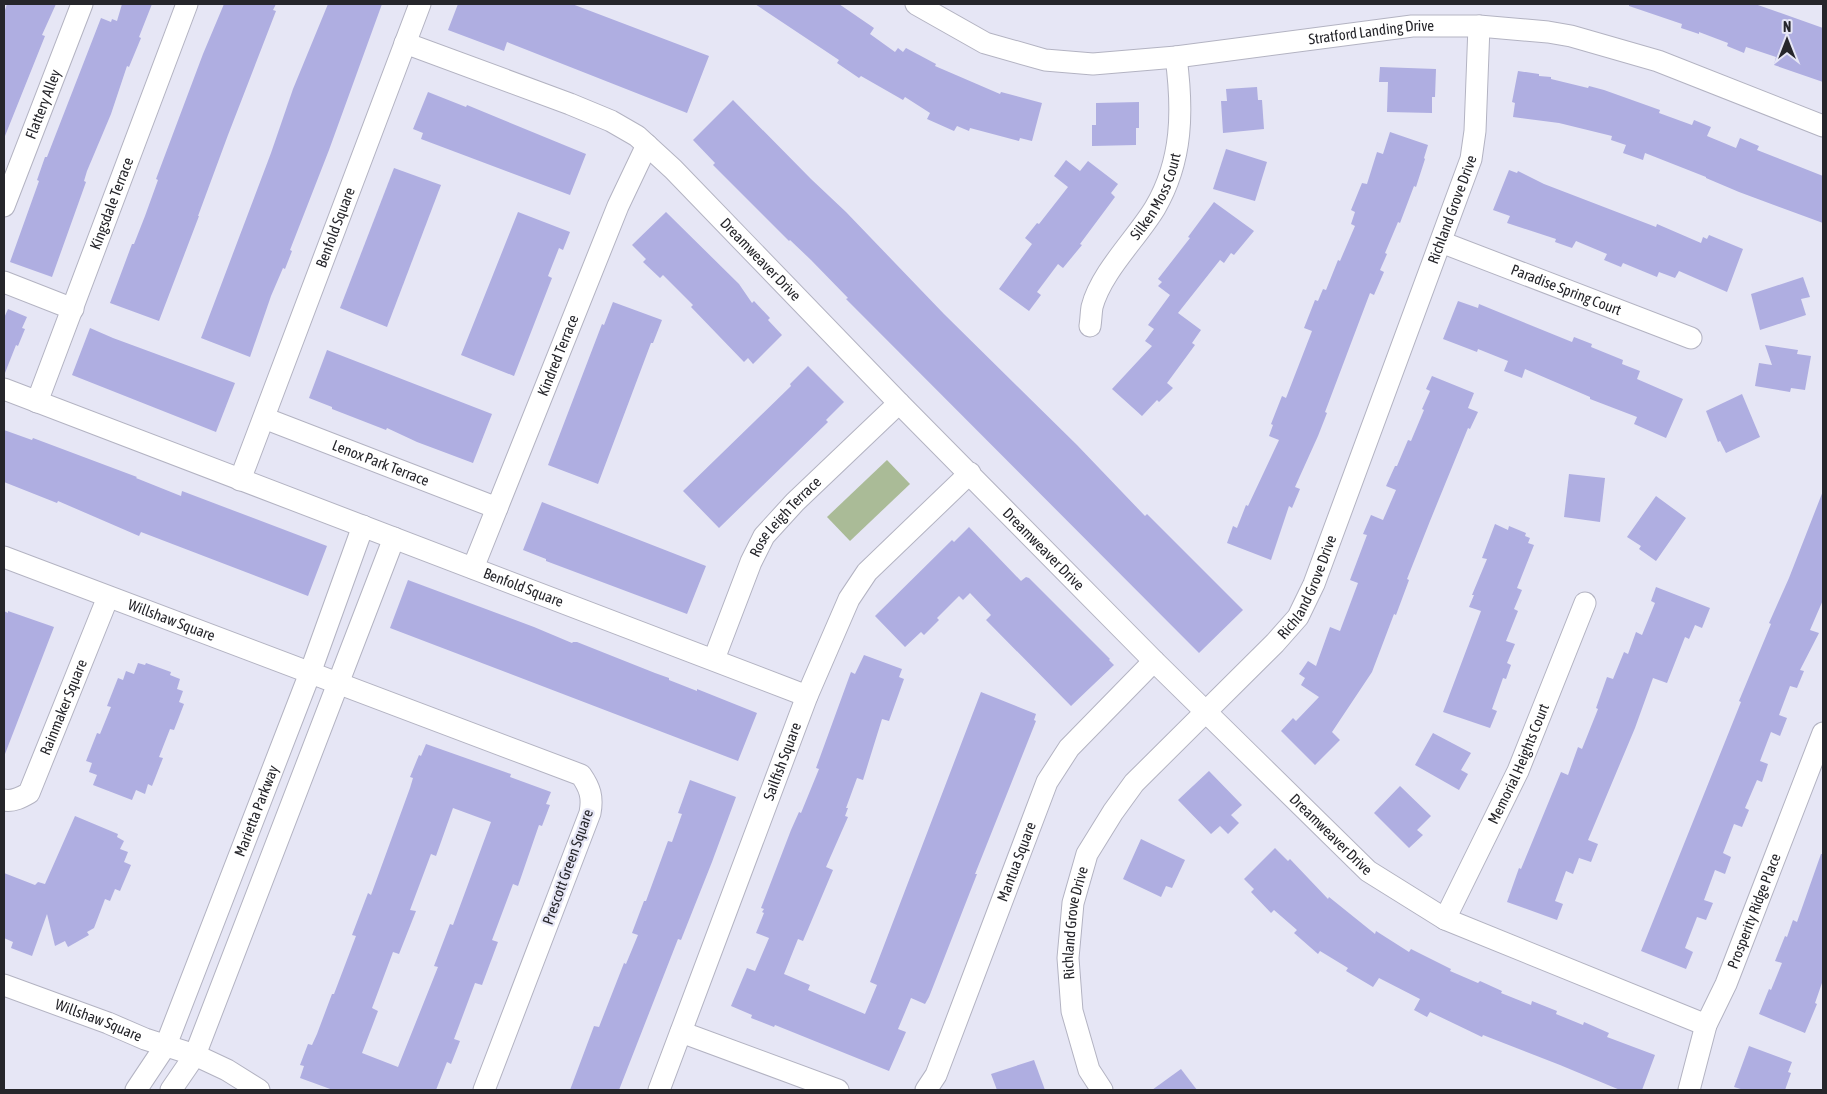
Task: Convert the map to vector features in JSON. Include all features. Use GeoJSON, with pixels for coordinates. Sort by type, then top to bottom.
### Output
{"type":"FeatureCollection","features":[{"type":"Feature","properties":{"kind":"street","name":"Flattery Alley"},"geometry":{"type":"LineString","coordinates":[[4,206],[82,4]]}},
{"type":"Feature","properties":{"kind":"street","name":"Kingsdale Terrace"},"geometry":{"type":"LineString","coordinates":[[37,402],[187,4]]}},
{"type":"Feature","properties":{"kind":"street","name":"Benfold Square"},"geometry":{"type":"LineString","coordinates":[[240,480],[420,4]]}},
{"type":"Feature","properties":{"kind":"street","name":"Stratford Landing Drive"},"geometry":{"type":"LineString","coordinates":[[916,4],[985,43],[1045,60],[1094,64],[1176,57],[1412,26],[1446,24],[1548,32],[1589,40],[1658,61],[1823,126]]}},
{"type":"Feature","properties":{"kind":"street","name":"Richland Grove Drive"},"geometry":{"type":"LineString","coordinates":[[1102,1090],[1089,1070],[1072,1010],[1068,958],[1073,902],[1088,854],[1113,812],[1134,783],[1275,643],[1298,617],[1314,584],[1471,159],[1475,130],[1479,26]]}},
{"type":"Feature","properties":{"kind":"street","name":"Dreamweaver Drive"},"geometry":{"type":"LineString","coordinates":[[405,43],[570,104],[611,121],[637,136],[673,170],[899,403],[1154,661],[1368,871],[1445,919],[1706,1025]]}},
{"type":"Feature","properties":{"kind":"street","name":"Silken Moss Court"},"geometry":{"type":"LineString","coordinates":[[1090,326],[1092,308],[1098,291],[1154,210],[1164,192],[1170,175],[1179,141],[1181,106],[1176,57]]}},
{"type":"Feature","properties":{"kind":"street","name":"Kindred Terrace"},"geometry":{"type":"LineString","coordinates":[[473,568],[618,206],[647,145]]}},
{"type":"Feature","properties":{"kind":"street","name":"Paradise Spring Court"},"geometry":{"type":"LineString","coordinates":[[1441,242],[1691,338]]}},
{"type":"Feature","properties":{"kind":"street"},"geometry":{"type":"LineString","coordinates":[[4,282],[73,309]]}},
{"type":"Feature","properties":{"kind":"street","name":"Benfold Square"},"geometry":{"type":"LineString","coordinates":[[4,390],[807,696]]}},
{"type":"Feature","properties":{"kind":"street","name":"Rose Leigh Terrace"},"geometry":{"type":"LineString","coordinates":[[714,659],[751,562],[764,536],[795,502],[899,403]]}},
{"type":"Feature","properties":{"kind":"street","name":"Lenox Park Terrace"},"geometry":{"type":"LineString","coordinates":[[264,418],[497,508]]}},
{"type":"Feature","properties":{"kind":"street","name":"Sailfish Square"},"geometry":{"type":"LineString","coordinates":[[659,1090],[807,696],[846,605],[867,572],[970,473]]}},
{"type":"Feature","properties":{"kind":"street","name":"Marietta Parkway"},"geometry":{"type":"LineString","coordinates":[[136,1090],[166,1045],[310,673],[363,526]]}},
{"type":"Feature","properties":{"kind":"street","name":"Marietta Parkway"},"geometry":{"type":"LineString","coordinates":[[171,1090],[195,1054],[394,538]]}},
{"type":"Feature","properties":{"kind":"street","name":"Willshaw Square"},"geometry":{"type":"LineString","coordinates":[[4,557],[338,684]]}},
{"type":"Feature","properties":{"kind":"street","name":"Rainmaker Square"},"geometry":{"type":"LineString","coordinates":[[4,800],[18,799],[30,792],[108,597]]}},
{"type":"Feature","properties":{"kind":"street","name":"Memorial Heights Court"},"geometry":{"type":"LineString","coordinates":[[1445,919],[1518,771],[1585,603]]}},
{"type":"Feature","properties":{"kind":"street","name":"Mantua Square"},"geometry":{"type":"LineString","coordinates":[[926,1090],[936,1075],[1047,782],[1069,748],[1154,661]]}},
{"type":"Feature","properties":{"kind":"street","name":"Prescott Green Square"},"geometry":{"type":"LineString","coordinates":[[338,684],[581,775],[592,795],[590,813],[484,1090]]}},
{"type":"Feature","properties":{"kind":"street","name":"Prosperity Ridge Place"},"geometry":{"type":"LineString","coordinates":[[1689,1090],[1706,1025],[1726,984],[1823,733]]}},
{"type":"Feature","properties":{"kind":"street","name":"Willshaw Square"},"geometry":{"type":"LineString","coordinates":[[4,985],[195,1054]]}},
{"type":"Feature","properties":{"kind":"street"},"geometry":{"type":"LineString","coordinates":[[681,1032],[838,1090]]}},
{"type":"Feature","properties":{"kind":"street"},"geometry":{"type":"LineString","coordinates":[[195,1054],[227,1070],[259,1090]]}},
{"type":"Feature","properties":{"kind":"green space"},"geometry":{"type":"Polygon","coordinates":[[[887,460],[910,484],[850,541],[827,517],[887,460]]]}},
{"type":"Feature","properties":{"kind":"building"},"geometry":{"type":"Polygon","coordinates":[[[7,4],[56,4],[42,35],[45,36],[5,136],[4,13],[7,4]]]}},
{"type":"Feature","properties":{"kind":"building"},"geometry":{"type":"Polygon","coordinates":[[[122,4],[152,4],[139,37],[141,38],[129,67],[127,66],[111,114],[87,171],[84,181],[86,182],[52,277],[10,262],[39,181],[37,180],[45,157],[47,157],[101,18],[111,22],[112,19],[117,21],[122,4]]]}},
{"type":"Feature","properties":{"kind":"building"},"geometry":{"type":"Polygon","coordinates":[[[224,4],[276,4],[273,10],[276,11],[159,321],[110,303],[132,244],[134,244],[145,216],[158,180],[156,179],[203,54],[224,4]]]}},
{"type":"Feature","properties":{"kind":"building"},"geometry":{"type":"Polygon","coordinates":[[[328,4],[382,4],[329,150],[290,250],[292,251],[271,296],[250,357],[201,338],[271,153],[293,89],[328,4]]]}},
{"type":"Feature","properties":{"kind":"building"},"geometry":{"type":"Polygon","coordinates":[[[458,4],[572,4],[709,56],[687,113],[507,42],[504,51],[448,30],[458,4]]]}},
{"type":"Feature","properties":{"kind":"building"},"geometry":{"type":"Polygon","coordinates":[[[755,4],[839,4],[874,28],[870,34],[895,52],[898,48],[903,52],[906,48],[936,64],[935,66],[1000,94],[1001,92],[1042,103],[1032,141],[1020,138],[1019,141],[970,128],[969,131],[957,126],[954,131],[927,119],[930,113],[905,97],[903,100],[861,76],[859,78],[837,63],[839,60],[755,4]]]}},
{"type":"Feature","properties":{"kind":"building"},"geometry":{"type":"Polygon","coordinates":[[[1629,4],[1755,4],[1823,28],[1823,82],[1774,65],[1776,57],[1746,47],[1744,53],[1727,46],[1728,43],[1699,32],[1699,34],[1681,28],[1682,24],[1629,6],[1629,4]]]}},
{"type":"Feature","properties":{"kind":"building"},"geometry":{"type":"Polygon","coordinates":[[[1380,67],[1436,69],[1435,97],[1432,97],[1432,113],[1387,112],[1388,82],[1379,82],[1380,67]]]}},
{"type":"Feature","properties":{"kind":"building"},"geometry":{"type":"Polygon","coordinates":[[[1518,71],[1539,74],[1539,76],[1551,77],[1551,79],[1604,90],[1660,110],[1659,113],[1692,125],[1694,120],[1711,127],[1707,136],[1736,148],[1740,138],[1759,146],[1757,150],[1823,176],[1823,223],[1739,192],[1645,153],[1643,160],[1623,153],[1626,145],[1611,140],[1612,136],[1559,123],[1513,117],[1515,103],[1512,102],[1518,71]]]}},
{"type":"Feature","properties":{"kind":"building"},"geometry":{"type":"Polygon","coordinates":[[[1257,87],[1258,100],[1262,100],[1264,129],[1223,133],[1221,101],[1227,101],[1226,89],[1257,87]]]}},
{"type":"Feature","properties":{"kind":"building"},"geometry":{"type":"Polygon","coordinates":[[[428,92],[466,107],[467,105],[586,154],[570,195],[421,139],[423,133],[413,129],[428,92]]]}},
{"type":"Feature","properties":{"kind":"building"},"geometry":{"type":"Polygon","coordinates":[[[733,100],[846,212],[944,314],[1077,445],[1145,516],[1147,514],[1243,610],[1199,653],[846,299],[848,298],[811,260],[789,241],[713,165],[715,163],[693,140],[733,100]]]}},
{"type":"Feature","properties":{"kind":"building"},"geometry":{"type":"Polygon","coordinates":[[[1139,102],[1139,128],[1136,128],[1136,145],[1092,146],[1092,125],[1096,125],[1096,103],[1139,102]]]}},
{"type":"Feature","properties":{"kind":"building"},"geometry":{"type":"Polygon","coordinates":[[[1390,132],[1428,145],[1425,159],[1416,187],[1414,186],[1400,223],[1398,222],[1385,253],[1387,254],[1380,270],[1384,272],[1374,295],[1370,293],[1325,412],[1327,413],[1295,487],[1300,489],[1292,508],[1289,506],[1271,560],[1227,543],[1233,526],[1237,528],[1246,505],[1248,506],[1279,440],[1269,436],[1273,425],[1271,424],[1282,396],[1286,398],[1312,331],[1304,328],[1315,300],[1318,301],[1323,289],[1326,290],[1338,260],[1340,261],[1355,226],[1351,224],[1355,212],[1351,210],[1362,183],[1367,184],[1377,152],[1383,154],[1390,132]]]}},
{"type":"Feature","properties":{"kind":"building"},"geometry":{"type":"Polygon","coordinates":[[[1226,149],[1267,162],[1255,201],[1213,189],[1226,149]]]}},
{"type":"Feature","properties":{"kind":"building"},"geometry":{"type":"Polygon","coordinates":[[[1066,160],[1080,171],[1088,161],[1118,184],[1111,193],[1115,197],[1080,244],[1082,245],[1063,268],[1058,264],[1037,292],[1041,295],[1029,311],[999,289],[1032,244],[1025,238],[1037,223],[1039,224],[1068,187],[1054,176],[1066,160]]]}},
{"type":"Feature","properties":{"kind":"building"},"geometry":{"type":"Polygon","coordinates":[[[394,168],[441,185],[387,327],[340,308],[394,168]]]}},
{"type":"Feature","properties":{"kind":"building"},"geometry":{"type":"Polygon","coordinates":[[[1509,170],[1517,173],[1518,171],[1544,184],[1656,227],[1657,224],[1701,243],[1703,237],[1707,239],[1709,235],[1743,249],[1727,292],[1679,271],[1675,278],[1659,272],[1657,277],[1623,263],[1621,267],[1604,260],[1607,254],[1576,241],[1572,248],[1555,242],[1556,239],[1507,223],[1510,216],[1493,210],[1509,170]]]}},
{"type":"Feature","properties":{"kind":"building"},"geometry":{"type":"Polygon","coordinates":[[[1214,202],[1254,231],[1234,255],[1231,253],[1224,263],[1220,260],[1178,313],[1201,330],[1192,343],[1195,345],[1167,383],[1173,388],[1159,402],[1157,400],[1142,416],[1112,389],[1152,346],[1145,341],[1154,329],[1148,325],[1170,295],[1158,286],[1162,282],[1158,279],[1190,238],[1188,237],[1214,202]]]}},
{"type":"Feature","properties":{"kind":"building"},"geometry":{"type":"Polygon","coordinates":[[[518,212],[570,232],[563,250],[559,248],[548,276],[552,278],[514,376],[461,355],[518,212]]]}},
{"type":"Feature","properties":{"kind":"building"},"geometry":{"type":"Polygon","coordinates":[[[666,212],[739,284],[752,303],[754,301],[770,318],[768,320],[782,335],[753,364],[748,358],[744,362],[691,307],[693,305],[663,275],[660,278],[643,262],[646,259],[632,245],[666,212]]]}},
{"type":"Feature","properties":{"kind":"building"},"geometry":{"type":"Polygon","coordinates":[[[1803,277],[1810,297],[1801,299],[1806,315],[1760,330],[1751,294],[1803,277]]]}},
{"type":"Feature","properties":{"kind":"building"},"geometry":{"type":"Polygon","coordinates":[[[1458,301],[1478,308],[1479,304],[1572,342],[1574,337],[1592,344],[1591,347],[1623,360],[1622,364],[1640,371],[1637,379],[1683,399],[1666,438],[1634,424],[1637,417],[1590,399],[1590,397],[1525,369],[1522,378],[1504,371],[1508,361],[1478,349],[1477,352],[1443,339],[1458,301]]]}},
{"type":"Feature","properties":{"kind":"building"},"geometry":{"type":"Polygon","coordinates":[[[613,302],[662,320],[653,343],[651,343],[598,484],[548,465],[602,324],[604,325],[613,302]]]}},
{"type":"Feature","properties":{"kind":"building"},"geometry":{"type":"Polygon","coordinates":[[[8,309],[27,317],[22,328],[25,329],[4,373],[4,318],[8,309]]]}},
{"type":"Feature","properties":{"kind":"building"},"geometry":{"type":"Polygon","coordinates":[[[90,328],[235,383],[216,432],[72,375],[90,328]]]}},
{"type":"Feature","properties":{"kind":"building"},"geometry":{"type":"Polygon","coordinates":[[[1765,345],[1798,350],[1797,354],[1811,356],[1805,390],[1791,388],[1790,392],[1755,386],[1759,363],[1772,365],[1765,345]]]}},
{"type":"Feature","properties":{"kind":"building"},"geometry":{"type":"Polygon","coordinates":[[[327,350],[492,414],[473,463],[417,442],[387,428],[386,430],[332,409],[332,407],[309,398],[327,350]]]}},
{"type":"Feature","properties":{"kind":"building"},"geometry":{"type":"Polygon","coordinates":[[[808,366],[844,402],[826,420],[828,422],[719,528],[683,491],[791,386],[790,384],[808,366]]]}},
{"type":"Feature","properties":{"kind":"building"},"geometry":{"type":"Polygon","coordinates":[[[1432,376],[1474,393],[1468,408],[1478,412],[1470,429],[1468,428],[1430,521],[1407,579],[1409,580],[1396,615],[1394,614],[1372,672],[1332,732],[1340,740],[1315,765],[1281,731],[1293,718],[1296,721],[1319,697],[1301,685],[1305,678],[1299,674],[1308,661],[1316,666],[1330,627],[1340,631],[1358,583],[1350,580],[1367,535],[1363,534],[1371,515],[1383,520],[1396,490],[1386,486],[1408,440],[1411,441],[1424,410],[1422,409],[1430,391],[1426,389],[1432,376]]]}},
{"type":"Feature","properties":{"kind":"building"},"geometry":{"type":"Polygon","coordinates":[[[1742,394],[1760,437],[1726,453],[1720,441],[1718,442],[1706,411],[1742,394]]]}},
{"type":"Feature","properties":{"kind":"building"},"geometry":{"type":"Polygon","coordinates":[[[4,430],[32,440],[33,438],[137,477],[181,496],[182,491],[327,546],[308,596],[141,532],[139,536],[58,501],[57,503],[4,482],[4,430]]]}},
{"type":"Feature","properties":{"kind":"building"},"geometry":{"type":"Polygon","coordinates":[[[1569,474],[1605,478],[1600,522],[1564,517],[1569,474]]]}},
{"type":"Feature","properties":{"kind":"building"},"geometry":{"type":"Polygon","coordinates":[[[1823,491],[1823,600],[1810,630],[1819,633],[1800,670],[1804,671],[1797,688],[1790,686],[1779,715],[1787,718],[1780,736],[1771,732],[1760,761],[1768,764],[1762,782],[1757,780],[1745,808],[1749,810],[1742,827],[1734,824],[1723,853],[1731,857],[1725,874],[1715,870],[1704,900],[1713,903],[1706,920],[1697,917],[1685,948],[1693,952],[1686,969],[1641,951],[1741,702],[1739,701],[1771,624],[1769,623],[1823,491]]]}},
{"type":"Feature","properties":{"kind":"building"},"geometry":{"type":"Polygon","coordinates":[[[1656,496],[1686,518],[1656,561],[1639,549],[1641,546],[1627,537],[1656,496]]]}},
{"type":"Feature","properties":{"kind":"building"},"geometry":{"type":"Polygon","coordinates":[[[542,502],[706,566],[687,614],[546,561],[546,559],[523,550],[542,502]]]}},
{"type":"Feature","properties":{"kind":"building"},"geometry":{"type":"Polygon","coordinates":[[[1495,524],[1508,530],[1509,526],[1526,533],[1525,536],[1530,538],[1528,543],[1534,545],[1517,588],[1522,590],[1514,609],[1518,611],[1506,641],[1515,644],[1507,663],[1511,665],[1506,679],[1503,678],[1492,709],[1497,711],[1490,728],[1443,712],[1481,611],[1469,607],[1487,559],[1482,558],[1495,524]]]}},
{"type":"Feature","properties":{"kind":"building"},"geometry":{"type":"Polygon","coordinates":[[[969,527],[1021,581],[1026,577],[1029,578],[1114,665],[1071,706],[986,620],[991,615],[970,593],[963,600],[959,596],[937,618],[939,620],[924,635],[921,632],[905,647],[875,616],[952,540],[954,542],[969,527]]]}},
{"type":"Feature","properties":{"kind":"building"},"geometry":{"type":"Polygon","coordinates":[[[408,580],[572,643],[577,642],[669,678],[669,680],[757,713],[738,761],[390,628],[408,580]]]}},
{"type":"Feature","properties":{"kind":"building"},"geometry":{"type":"Polygon","coordinates":[[[1656,587],[1710,608],[1702,628],[1695,625],[1689,639],[1685,637],[1667,683],[1653,678],[1635,728],[1588,840],[1598,844],[1591,862],[1579,858],[1573,874],[1566,871],[1555,901],[1563,904],[1557,920],[1507,902],[1519,868],[1521,869],[1561,772],[1568,775],[1578,747],[1582,749],[1598,709],[1596,708],[1607,677],[1613,679],[1624,652],[1628,654],[1636,632],[1642,635],[1655,603],[1651,601],[1656,587]]]}},
{"type":"Feature","properties":{"kind":"building"},"geometry":{"type":"Polygon","coordinates":[[[4,611],[54,627],[5,754],[4,611]]]}},
{"type":"Feature","properties":{"kind":"building"},"geometry":{"type":"Polygon","coordinates":[[[864,655],[902,669],[899,677],[904,679],[889,721],[882,719],[863,780],[857,778],[846,808],[848,808],[845,816],[848,817],[826,867],[833,870],[803,941],[798,939],[784,974],[810,985],[808,990],[865,1014],[877,985],[870,982],[981,692],[1036,714],[1034,720],[1036,721],[975,874],[977,874],[929,997],[925,1004],[911,998],[898,1029],[906,1032],[889,1071],[775,1025],[774,1027],[751,1018],[752,1015],[731,1006],[747,968],[755,971],[769,938],[756,933],[764,913],[762,912],[764,909],[761,908],[791,830],[799,812],[801,813],[819,769],[816,768],[851,672],[855,674],[864,655]]]}},
{"type":"Feature","properties":{"kind":"building"},"geometry":{"type":"Polygon","coordinates":[[[138,663],[145,665],[146,663],[171,672],[170,675],[180,679],[177,689],[183,691],[179,702],[184,704],[174,730],[170,729],[159,757],[163,758],[152,786],[148,784],[145,794],[136,790],[132,800],[93,785],[97,775],[89,772],[92,763],[86,761],[97,733],[100,734],[111,707],[107,706],[118,678],[123,680],[126,671],[134,674],[138,663]]]}},
{"type":"Feature","properties":{"kind":"building"},"geometry":{"type":"Polygon","coordinates":[[[1433,733],[1471,753],[1461,770],[1468,774],[1459,790],[1415,765],[1433,733]]]}},
{"type":"Feature","properties":{"kind":"building"},"geometry":{"type":"Polygon","coordinates":[[[426,744],[511,774],[510,777],[551,792],[546,804],[550,805],[542,826],[539,825],[518,886],[513,884],[492,940],[498,942],[482,985],[475,983],[454,1039],[460,1041],[451,1064],[447,1062],[436,1090],[333,1090],[300,1078],[304,1066],[300,1065],[308,1044],[312,1045],[332,994],[334,994],[356,936],[352,935],[368,893],[371,895],[410,788],[413,778],[410,777],[419,755],[421,756],[426,744]],[[453,808],[436,856],[431,854],[410,910],[416,911],[399,954],[393,952],[372,1008],[378,1011],[362,1053],[398,1067],[438,967],[434,966],[450,924],[453,925],[491,822],[453,808]]]}},
{"type":"Feature","properties":{"kind":"building"},"geometry":{"type":"Polygon","coordinates":[[[1209,771],[1242,805],[1231,815],[1239,823],[1228,834],[1220,826],[1211,834],[1178,800],[1209,771]]]}},
{"type":"Feature","properties":{"kind":"building"},"geometry":{"type":"Polygon","coordinates":[[[690,780],[736,797],[712,862],[681,940],[678,939],[619,1090],[570,1090],[594,1026],[599,1027],[624,963],[626,964],[638,935],[632,933],[668,841],[672,842],[682,814],[678,813],[690,780]]]}},
{"type":"Feature","properties":{"kind":"building"},"geometry":{"type":"Polygon","coordinates":[[[1400,786],[1431,816],[1417,830],[1423,835],[1409,848],[1374,813],[1400,786]]]}},
{"type":"Feature","properties":{"kind":"building"},"geometry":{"type":"Polygon","coordinates":[[[75,816],[118,834],[117,837],[124,841],[120,849],[128,852],[124,862],[131,865],[120,891],[115,889],[110,901],[105,899],[94,928],[87,932],[89,935],[68,947],[65,941],[55,946],[47,914],[32,956],[11,948],[13,942],[4,938],[4,873],[35,885],[38,882],[45,884],[75,816]]]}},
{"type":"Feature","properties":{"kind":"building"},"geometry":{"type":"Polygon","coordinates":[[[1141,839],[1185,860],[1172,888],[1166,886],[1161,897],[1123,879],[1141,839]]]}},
{"type":"Feature","properties":{"kind":"building"},"geometry":{"type":"Polygon","coordinates":[[[1275,848],[1288,861],[1290,859],[1328,899],[1329,897],[1375,934],[1376,931],[1409,952],[1411,949],[1451,969],[1450,971],[1478,983],[1480,981],[1502,991],[1501,993],[1531,1005],[1532,1001],[1557,1011],[1556,1014],[1583,1025],[1584,1022],[1609,1033],[1607,1037],[1655,1055],[1642,1090],[1620,1090],[1483,1035],[1482,1037],[1430,1012],[1427,1017],[1414,1010],[1420,999],[1379,978],[1373,987],[1346,971],[1348,968],[1320,951],[1318,954],[1294,933],[1297,930],[1274,910],[1271,913],[1251,892],[1254,889],[1244,879],[1275,848]]]}},
{"type":"Feature","properties":{"kind":"building"},"geometry":{"type":"Polygon","coordinates":[[[1821,854],[1823,854],[1823,980],[1815,1003],[1817,1004],[1805,1033],[1759,1014],[1782,963],[1775,961],[1793,920],[1797,922],[1821,854]]]}},
{"type":"Feature","properties":{"kind":"building"},"geometry":{"type":"Polygon","coordinates":[[[1749,1046],[1792,1062],[1788,1072],[1791,1073],[1785,1090],[1744,1090],[1734,1087],[1749,1046]]]}},
{"type":"Feature","properties":{"kind":"building"},"geometry":{"type":"Polygon","coordinates":[[[1034,1060],[1045,1090],[997,1090],[991,1074],[1034,1060]]]}},
{"type":"Feature","properties":{"kind":"building"},"geometry":{"type":"Polygon","coordinates":[[[1181,1069],[1197,1090],[1152,1090],[1181,1069]]]}}]}
